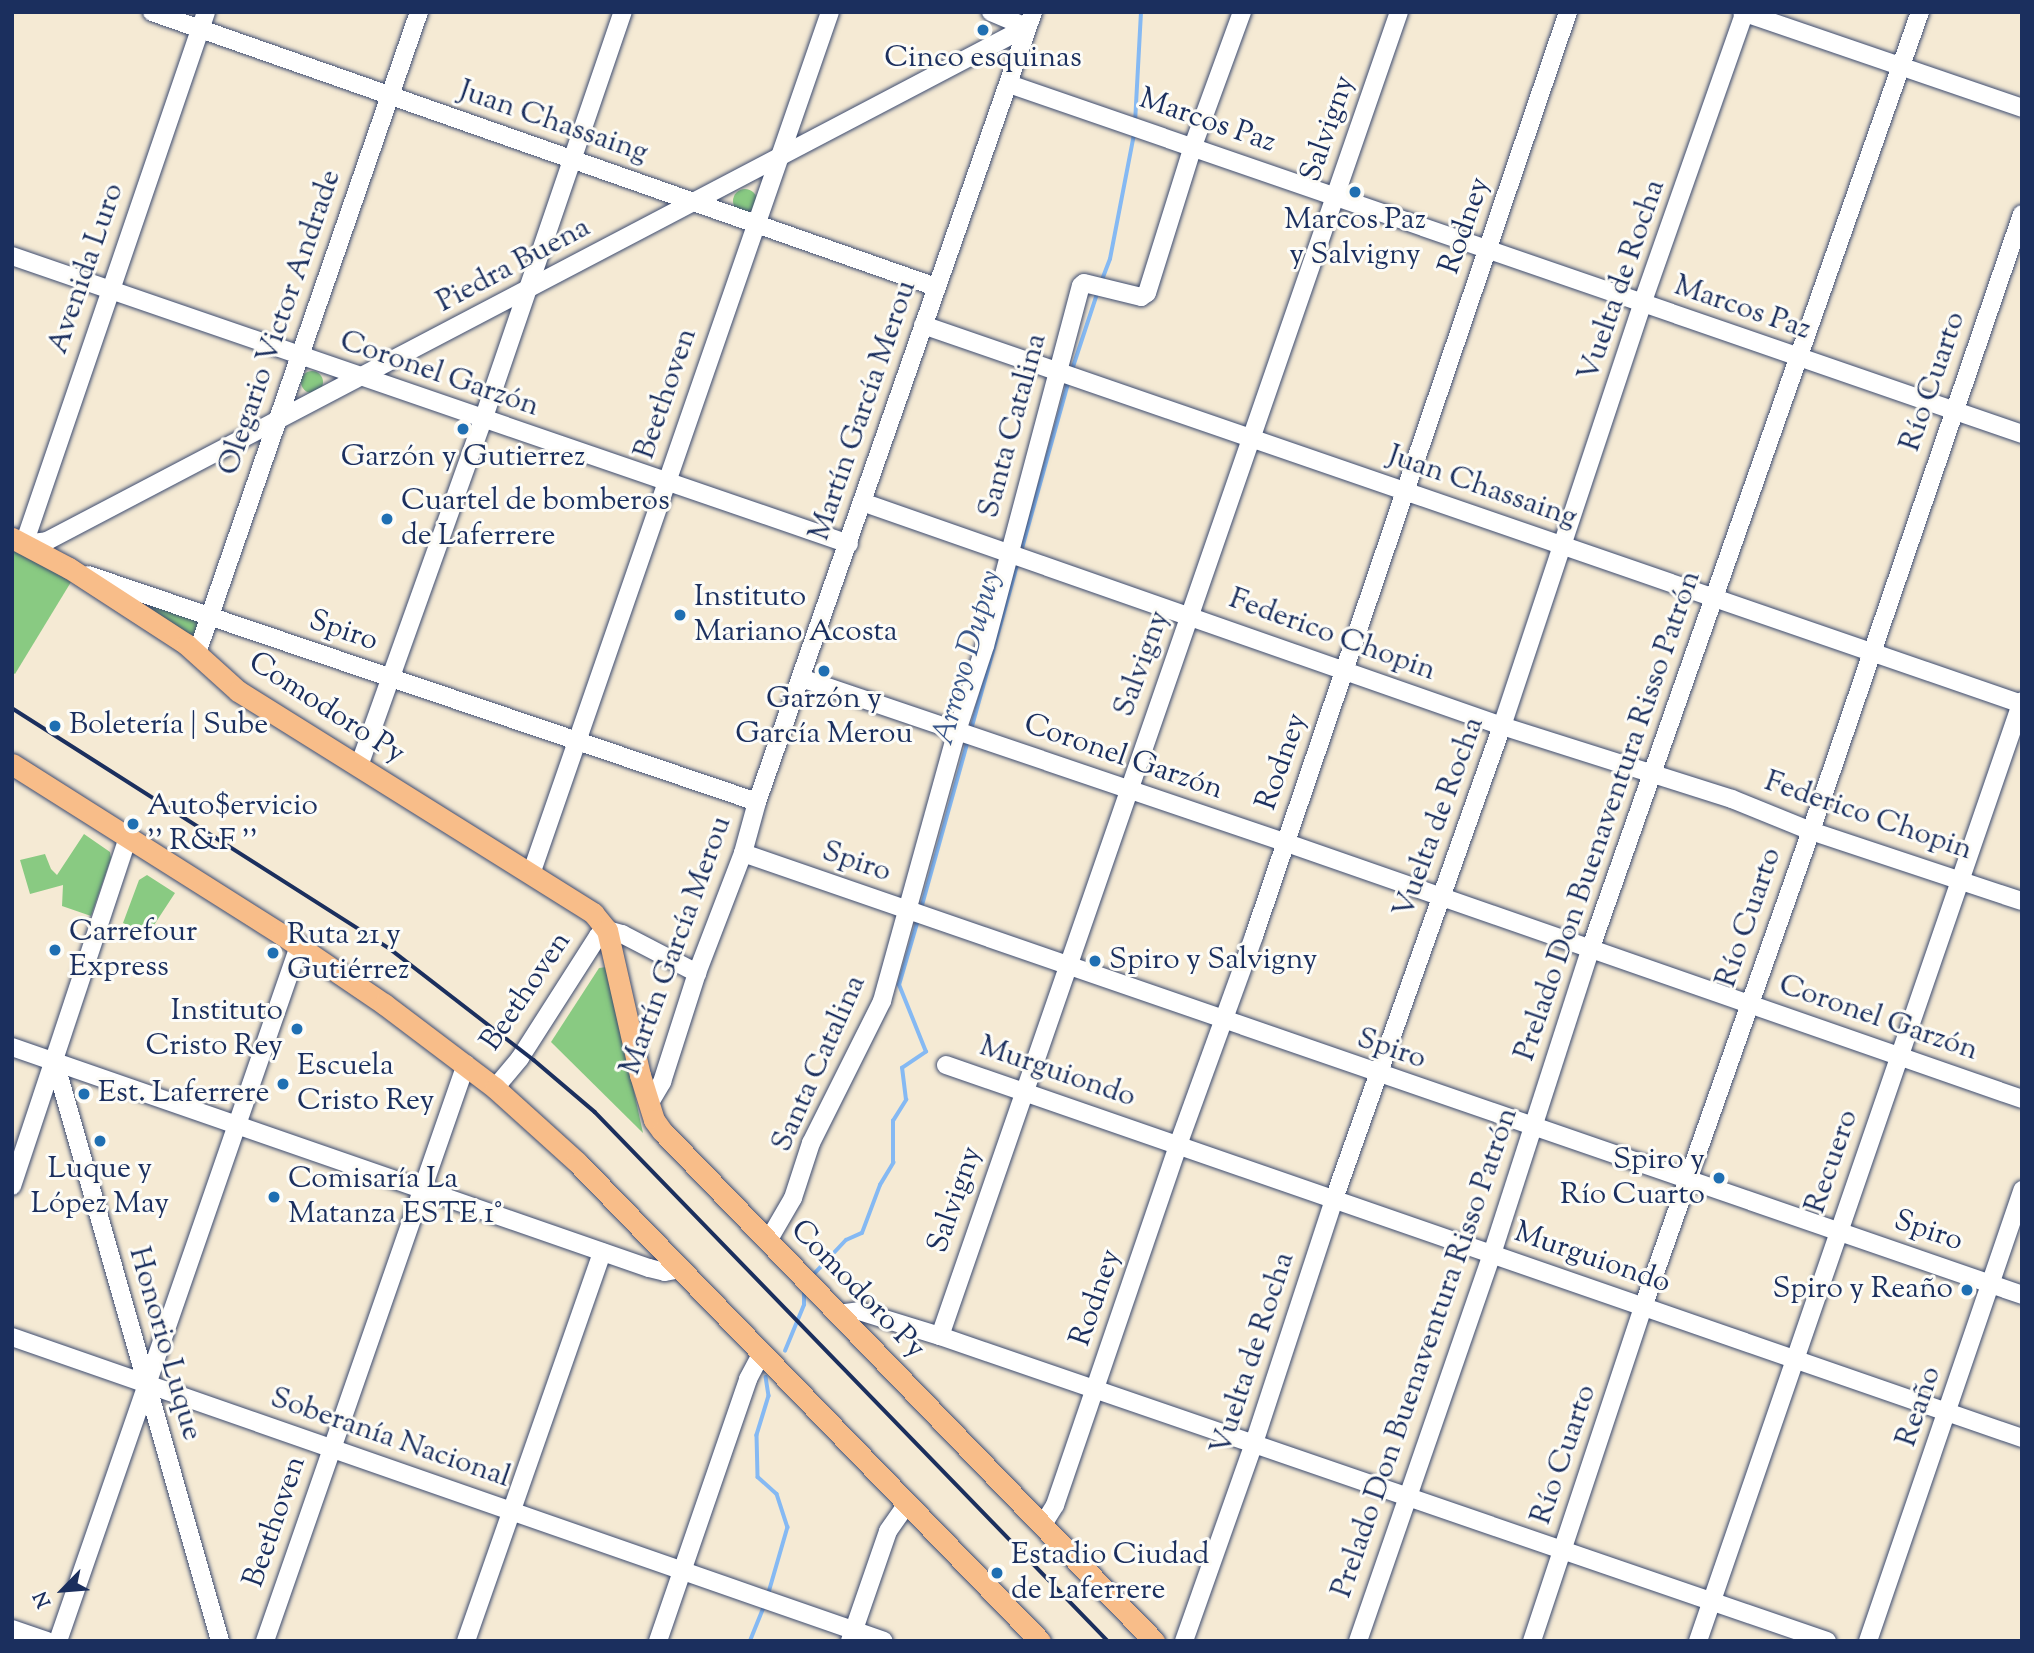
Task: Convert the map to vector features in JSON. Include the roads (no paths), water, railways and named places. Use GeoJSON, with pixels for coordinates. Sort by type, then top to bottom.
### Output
{"type":"FeatureCollection","features":[{"type":"Feature","properties":{"kind":"main road","name":"Comodoro Py"},"geometry":{"type":"LineString","coordinates":[[18,541],[69,568],[197,653],[238,691],[593,913],[607,930],[649,1104],[662,1131],[1154,1641]]}},
{"type":"Feature","properties":{"kind":"main road"},"geometry":{"type":"LineString","coordinates":[[12,764],[299,946],[466,1064],[495,1088],[577,1162],[1040,1641]]}},
{"type":"Feature","properties":{"kind":"street","name":"Juan Chassaing"},"geometry":{"type":"LineString","coordinates":[[152,12],[203,21],[390,97],[756,222],[936,287]]}},
{"type":"Feature","properties":{"kind":"street","name":"Olegario Victor Andrade"},"geometry":{"type":"LineString","coordinates":[[197,653],[419,12]]}},
{"type":"Feature","properties":{"kind":"street"},"geometry":{"type":"LineString","coordinates":[[359,766],[483,420],[623,12]]}},
{"type":"Feature","properties":{"kind":"street","name":"Beethoven"},"geometry":{"type":"LineString","coordinates":[[531,874],[831,12]]}},
{"type":"Feature","properties":{"kind":"street"},"geometry":{"type":"LineString","coordinates":[[991,12],[1030,20]]}},
{"type":"Feature","properties":{"kind":"street","name":"Santa Catalina"},"geometry":{"type":"LineString","coordinates":[[768,1241],[793,1198],[811,1143],[830,1101],[879,1010],[910,912],[985,646],[1060,374],[1081,286],[1141,297],[1147,293],[1193,146],[1242,12]]}},
{"type":"Feature","properties":{"kind":"street","name":"Salvigny"},"geometry":{"type":"LineString","coordinates":[[940,1336],[1127,790],[1191,615],[1249,438],[1399,12]]}},
{"type":"Feature","properties":{"kind":"street","name":"Rodney"},"geometry":{"type":"LineString","coordinates":[[1042,1526],[1055,1505],[1406,492],[1568,12]]}},
{"type":"Feature","properties":{"kind":"street","name":"Prelado Don Buenaventura Risso Patrón"},"geometry":{"type":"LineString","coordinates":[[1358,1641],[1410,1498],[1492,1254],[1590,950],[1920,12]]}},
{"type":"Feature","properties":{"kind":"street"},"geometry":{"type":"LineString","coordinates":[[1744,13],[2022,107]]}},
{"type":"Feature","properties":{"kind":"street","name":"Vuelta de Rocha"},"geometry":{"type":"LineString","coordinates":[[1184,1641],[1254,1443],[1334,1199],[1502,726],[1642,304],[1744,13]]}},
{"type":"Feature","properties":{"kind":"street","name":"Piedra Buena"},"geometry":{"type":"LineString","coordinates":[[18,541],[47,541],[363,378],[1030,20]]}},
{"type":"Feature","properties":{"kind":"street","name":"Martín García Merou"},"geometry":{"type":"LineString","coordinates":[[649,1104],[663,1082],[697,974],[743,853],[757,802],[1030,20]]}},
{"type":"Feature","properties":{"kind":"street","name":"Avenida Luro"},"geometry":{"type":"LineString","coordinates":[[18,541],[203,21]]}},
{"type":"Feature","properties":{"kind":"street","name":"Marcos Paz"},"geometry":{"type":"LineString","coordinates":[[1009,85],[1193,146],[1488,251],[2022,434]]}},
{"type":"Feature","properties":{"kind":"street","name":"Río Cuarto"},"geometry":{"type":"LineString","coordinates":[[1532,1641],[1643,1307],[1811,831],[2022,214]]}},
{"type":"Feature","properties":{"kind":"street","name":"Coronel Garzón"},"geometry":{"type":"LineString","coordinates":[[12,256],[849,544]]}},
{"type":"Feature","properties":{"kind":"street","name":"Juan Chassaing"},"geometry":{"type":"LineString","coordinates":[[923,326],[2021,703]]}},
{"type":"Feature","properties":{"kind":"street","name":"Federico Chopin"},"geometry":{"type":"LineString","coordinates":[[862,502],[1502,726],[1732,799],[1811,831],[1960,878],[2022,901]]}},
{"type":"Feature","properties":{"kind":"street"},"geometry":{"type":"LineString","coordinates":[[12,523],[18,541]]}},
{"type":"Feature","properties":{"kind":"street","name":"Spiro"},"geometry":{"type":"LineString","coordinates":[[69,568],[209,614],[576,743],[757,802]]}},
{"type":"Feature","properties":{"kind":"street","name":"Coronel Garzón"},"geometry":{"type":"LineString","coordinates":[[801,678],[1284,842],[2022,1099]]}},
{"type":"Feature","properties":{"kind":"street","name":"Recuero"},"geometry":{"type":"LineString","coordinates":[[1698,1641],[2021,703]]}},
{"type":"Feature","properties":{"kind":"street"},"geometry":{"type":"LineString","coordinates":[[12,1186],[128,837]]}},
{"type":"Feature","properties":{"kind":"street","name":"Spiro"},"geometry":{"type":"LineString","coordinates":[[743,853],[1068,968],[2022,1295]]}},
{"type":"Feature","properties":{"kind":"street","name":"Beethoven"},"geometry":{"type":"LineString","coordinates":[[495,1088],[520,1058],[598,936],[607,930]]}},
{"type":"Feature","properties":{"kind":"street","name":"Comodoro Py"},"geometry":{"type":"LineString","coordinates":[[607,930],[621,934],[697,974]]}},
{"type":"Feature","properties":{"kind":"street"},"geometry":{"type":"LineString","coordinates":[[58,1641],[299,946]]}},
{"type":"Feature","properties":{"kind":"street"},"geometry":{"type":"LineString","coordinates":[[12,1047],[602,1252],[664,1272],[681,1269]]}},
{"type":"Feature","properties":{"kind":"street","name":"Honorio Luque"},"geometry":{"type":"LineString","coordinates":[[55,1062],[220,1641]]}},
{"type":"Feature","properties":{"kind":"street","name":"Beethoven"},"geometry":{"type":"LineString","coordinates":[[265,1641],[466,1064]]}},
{"type":"Feature","properties":{"kind":"street","name":"Murguiondo"},"geometry":{"type":"LineString","coordinates":[[946,1065],[2022,1438]]}},
{"type":"Feature","properties":{"kind":"street","name":"Reaño"},"geometry":{"type":"LineString","coordinates":[[1868,1641],[2022,1190]]}},
{"type":"Feature","properties":{"kind":"street"},"geometry":{"type":"LineString","coordinates":[[466,1641],[602,1252]]}},
{"type":"Feature","properties":{"kind":"street"},"geometry":{"type":"LineString","coordinates":[[838,1314],[859,1311],[940,1336],[1827,1641]]}},
{"type":"Feature","properties":{"kind":"street","name":"Soberanía Nacional"},"geometry":{"type":"LineString","coordinates":[[12,1336],[790,1607],[852,1636]]}},
{"type":"Feature","properties":{"kind":"street"},"geometry":{"type":"LineString","coordinates":[[658,1641],[748,1378],[762,1353]]}},
{"type":"Feature","properties":{"kind":"street"},"geometry":{"type":"LineString","coordinates":[[884,1641],[852,1636],[888,1531],[907,1504]]}},
{"type":"Feature","properties":{"kind":"street"},"geometry":{"type":"LineString","coordinates":[[12,1629],[47,1641]]}},
{"type":"Feature","properties":{"kind":"waterway","name":"Arroyo Dupuy"},"geometry":{"type":"LineString","coordinates":[[1135,123],[1141,12]]}},
{"type":"Feature","properties":{"kind":"waterway","name":"Arroyo Dupuy"},"geometry":{"type":"LineString","coordinates":[[1102,280],[1110,259],[1134,134]]}},
{"type":"Feature","properties":{"kind":"waterway","name":"Arroyo Dupuy"},"geometry":{"type":"LineString","coordinates":[[1072,370],[1098,291]]}},
{"type":"Feature","properties":{"kind":"waterway","name":"Arroyo Dupuy"},"geometry":{"type":"LineString","coordinates":[[1021,552],[1069,380]]}},
{"type":"Feature","properties":{"kind":"waterway","name":"Arroyo Dupuy"},"geometry":{"type":"LineString","coordinates":[[971,730],[1018,562]]}},
{"type":"Feature","properties":{"kind":"waterway","name":"Arroyo Dupuy"},"geometry":{"type":"LineString","coordinates":[[921,909],[968,741]]}},
{"type":"Feature","properties":{"kind":"waterway","name":"Arroyo Dupuy"},"geometry":{"type":"LineString","coordinates":[[815,1273],[846,1240],[862,1233],[880,1185],[893,1163],[893,1121],[906,1100],[902,1068],[926,1052],[899,985],[918,920]]}},
{"type":"Feature","properties":{"kind":"waterway","name":"Arroyo Dupuy"},"geometry":{"type":"LineString","coordinates":[[785,1351],[804,1305],[804,1294]]}},
{"type":"Feature","properties":{"kind":"waterway"},"geometry":{"type":"LineString","coordinates":[[766,1377],[769,1396],[757,1435],[758,1477],[777,1494],[788,1527],[769,1593]]}},
{"type":"Feature","properties":{"kind":"waterway"},"geometry":{"type":"LineString","coordinates":[[750,1641],[765,1604]]}},
{"type":"Feature","properties":{"kind":"railway"},"geometry":{"type":"LineString","coordinates":[[12,708],[389,948],[534,1060],[595,1112],[1108,1641]]}},
{"type":"Feature","properties":{"kind":"place","name":"Cinco esquinas"},"geometry":{"type":"Point","coordinates":[983,30]}},
{"type":"Feature","properties":{"kind":"place","name":"Marcos Paz y Salvigny"},"geometry":{"type":"Point","coordinates":[1355,192]}},
{"type":"Feature","properties":{"kind":"place","name":"Garzón y Gutierrez"},"geometry":{"type":"Point","coordinates":[463,429]}},
{"type":"Feature","properties":{"kind":"place","name":"Cuartel de bomberos de Laferrere"},"geometry":{"type":"Point","coordinates":[387,519]}},
{"type":"Feature","properties":{"kind":"place","name":"Instituto Mariano Acosta"},"geometry":{"type":"Point","coordinates":[680,615]}},
{"type":"Feature","properties":{"kind":"place","name":"Garzón y García Merou"},"geometry":{"type":"Point","coordinates":[824,671]}},
{"type":"Feature","properties":{"kind":"place","name":"Boletería | Sube"},"geometry":{"type":"Point","coordinates":[55,726]}},
{"type":"Feature","properties":{"kind":"place","name":"Auto$ervicio '' R&F ''"},"geometry":{"type":"Point","coordinates":[133,824]}},
{"type":"Feature","properties":{"kind":"place","name":"Carrefour Express"},"geometry":{"type":"Point","coordinates":[55,950]}},
{"type":"Feature","properties":{"kind":"place","name":"Ruta 21 y Gutiérrez"},"geometry":{"type":"Point","coordinates":[273,953]}},
{"type":"Feature","properties":{"kind":"place","name":"Spiro y Salvigny"},"geometry":{"type":"Point","coordinates":[1095,961]}},
{"type":"Feature","properties":{"kind":"place","name":"Instituto Cristo Rey"},"geometry":{"type":"Point","coordinates":[297,1029]}},
{"type":"Feature","properties":{"kind":"place","name":"Escuela Cristo Rey"},"geometry":{"type":"Point","coordinates":[283,1084]}},
{"type":"Feature","properties":{"kind":"place","name":"Est. Laferrere"},"geometry":{"type":"Point","coordinates":[84,1094]}},
{"type":"Feature","properties":{"kind":"place","name":"Luque y López May"},"geometry":{"type":"Point","coordinates":[100,1141]}},
{"type":"Feature","properties":{"kind":"place","name":"Spiro y Río Cuarto"},"geometry":{"type":"Point","coordinates":[1719,1178]}},
{"type":"Feature","properties":{"kind":"place","name":"Comisaría La Matanza ESTE 1°"},"geometry":{"type":"Point","coordinates":[274,1197]}},
{"type":"Feature","properties":{"kind":"place","name":"Spiro y Reaño"},"geometry":{"type":"Point","coordinates":[1967,1290]}},
{"type":"Feature","properties":{"kind":"place","name":"Estadio Ciudad de Laferrere"},"geometry":{"type":"Point","coordinates":[997,1573]}}]}
